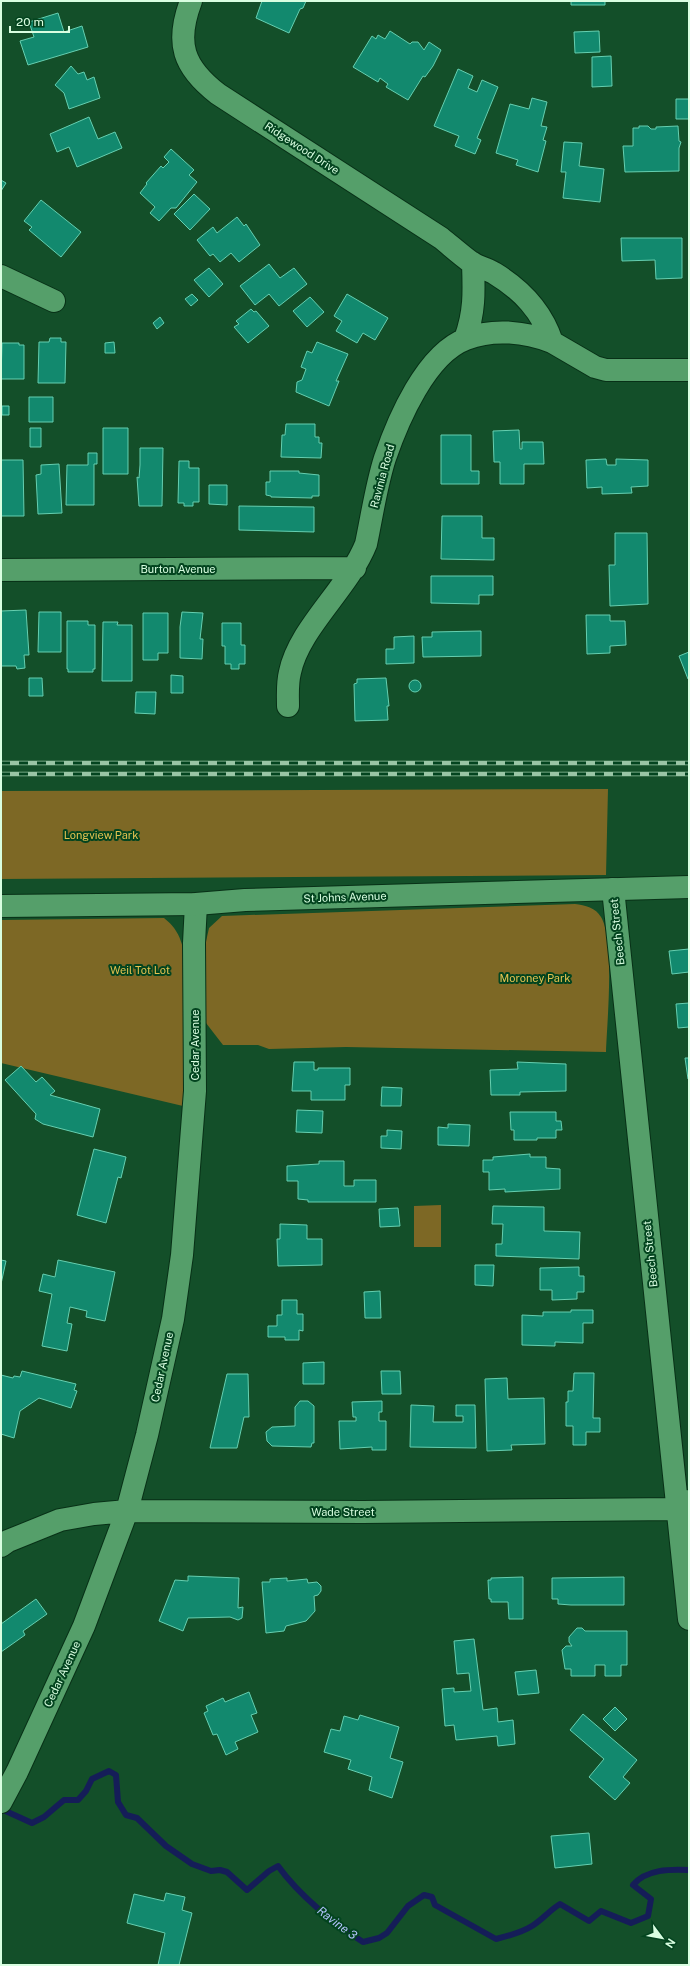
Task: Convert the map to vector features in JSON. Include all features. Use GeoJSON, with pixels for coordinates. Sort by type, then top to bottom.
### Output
{"type":"FeatureCollection","features":[{"type":"Feature","properties":{"kind":"street","name":"Ridgewood Drive"},"geometry":{"type":"LineString","coordinates":[[191,1],[187,12],[183,35],[185,54],[192,70],[202,81],[218,94],[441,238],[473,263],[493,272],[510,283],[526,297],[539,312],[547,327],[552,342]]}},
{"type":"Feature","properties":{"kind":"street"},"geometry":{"type":"LineString","coordinates":[[465,339],[472,320],[474,300],[473,263]]}},
{"type":"Feature","properties":{"kind":"street"},"geometry":{"type":"LineString","coordinates":[[1,276],[54,301]]}},
{"type":"Feature","properties":{"kind":"street","name":"Ravinia Road"},"geometry":{"type":"LineString","coordinates":[[288,706],[287,685],[296,653],[306,636],[355,568],[366,544],[379,478],[396,430],[413,395],[436,360],[465,339],[483,334],[504,332],[538,337],[552,342]]}},
{"type":"Feature","properties":{"kind":"street"},"geometry":{"type":"LineString","coordinates":[[552,342],[595,367],[606,370],[689,370]]}},
{"type":"Feature","properties":{"kind":"street","name":"Burton Avenue"},"geometry":{"type":"LineString","coordinates":[[1,570],[355,568]]}},
{"type":"Feature","properties":{"kind":"street","name":"St Johns Avenue"},"geometry":{"type":"LineString","coordinates":[[1,906],[196,904],[253,900],[689,887]]}},
{"type":"Feature","properties":{"kind":"street","name":"Beech Street"},"geometry":{"type":"LineString","coordinates":[[613,889],[683,1505],[689,1619]]}},
{"type":"Feature","properties":{"kind":"street","name":"Cedar Avenue"},"geometry":{"type":"LineString","coordinates":[[1,1802],[32,1741],[84,1626],[127,1511],[147,1435],[173,1319],[182,1255],[195,1091],[194,943],[196,904]]}},
{"type":"Feature","properties":{"kind":"street","name":"Wade Street"},"geometry":{"type":"LineString","coordinates":[[1,1546],[60,1520],[94,1514],[127,1511],[363,1512],[683,1505]]}},
{"type":"Feature","properties":{"kind":"green space","name":"Longview Park"},"geometry":{"type":"Polygon","coordinates":[[[608,789],[606,875],[1,879],[1,791],[608,789]]]}},
{"type":"Feature","properties":{"kind":"green space","name":"Moroney Park"},"geometry":{"type":"Polygon","coordinates":[[[575,904],[586,906],[596,911],[601,917],[605,928],[609,962],[609,1002],[606,1052],[346,1047],[269,1049],[258,1045],[223,1045],[206,1023],[204,985],[205,946],[209,928],[222,916],[575,904]]]}},
{"type":"Feature","properties":{"kind":"green space","name":"Weil Tot Lot"},"geometry":{"type":"Polygon","coordinates":[[[164,918],[175,929],[181,941],[187,970],[183,1106],[1,1063],[1,920],[164,918]]]}},
{"type":"Feature","properties":{"kind":"green space"},"geometry":{"type":"Polygon","coordinates":[[[441,1205],[441,1247],[414,1247],[414,1206],[441,1205]]]}},
{"type":"Feature","properties":{"kind":"building"},"geometry":{"type":"Polygon","coordinates":[[[262,1],[306,1],[303,8],[300,9],[289,33],[256,18],[262,1]]]}},
{"type":"Feature","properties":{"kind":"building"},"geometry":{"type":"Polygon","coordinates":[[[571,1],[605,1],[605,5],[571,5],[571,1]]]}},
{"type":"Feature","properties":{"kind":"building"},"geometry":{"type":"Polygon","coordinates":[[[58,13],[64,32],[82,26],[88,47],[28,65],[20,41],[34,37],[29,22],[58,13]]]}},
{"type":"Feature","properties":{"kind":"building"},"geometry":{"type":"Polygon","coordinates":[[[390,31],[410,44],[412,42],[418,42],[424,50],[429,42],[441,50],[433,66],[425,77],[423,76],[408,100],[386,87],[388,84],[380,78],[378,82],[353,67],[372,36],[376,39],[378,35],[385,39],[390,31]]]}},
{"type":"Feature","properties":{"kind":"building"},"geometry":{"type":"Polygon","coordinates":[[[599,31],[600,52],[575,53],[574,32],[599,31]]]}},
{"type":"Feature","properties":{"kind":"building"},"geometry":{"type":"Polygon","coordinates":[[[611,56],[612,86],[592,87],[592,57],[611,56]]]}},
{"type":"Feature","properties":{"kind":"building"},"geometry":{"type":"Polygon","coordinates":[[[71,66],[78,74],[84,72],[87,80],[94,77],[100,98],[69,109],[64,93],[55,85],[71,66]]]}},
{"type":"Feature","properties":{"kind":"building"},"geometry":{"type":"Polygon","coordinates":[[[458,69],[473,76],[468,88],[477,92],[482,80],[498,87],[477,138],[481,140],[475,154],[455,146],[459,136],[434,126],[458,69]]]}},
{"type":"Feature","properties":{"kind":"building"},"geometry":{"type":"Polygon","coordinates":[[[532,98],[547,102],[541,126],[547,127],[543,140],[546,141],[538,172],[516,165],[518,160],[496,153],[510,104],[529,109],[532,98]]]}},
{"type":"Feature","properties":{"kind":"building"},"geometry":{"type":"Polygon","coordinates":[[[676,99],[689,99],[689,119],[676,119],[676,99]]]}},
{"type":"Feature","properties":{"kind":"building"},"geometry":{"type":"Polygon","coordinates":[[[89,117],[98,139],[115,132],[122,148],[77,167],[69,147],[57,152],[50,134],[89,117]]]}},
{"type":"Feature","properties":{"kind":"building"},"geometry":{"type":"Polygon","coordinates":[[[639,126],[648,126],[651,129],[656,129],[656,127],[678,126],[679,141],[681,142],[679,148],[679,171],[625,172],[623,146],[633,146],[633,128],[639,128],[639,126]]]}},
{"type":"Feature","properties":{"kind":"building"},"geometry":{"type":"Polygon","coordinates":[[[564,142],[582,143],[579,166],[604,169],[600,202],[563,198],[566,172],[561,172],[564,142]]]}},
{"type":"Feature","properties":{"kind":"building"},"geometry":{"type":"Polygon","coordinates":[[[171,149],[194,170],[189,175],[197,182],[176,208],[171,208],[159,221],[150,213],[155,207],[140,193],[147,184],[146,183],[161,166],[163,168],[169,162],[164,157],[171,149]]]}},
{"type":"Feature","properties":{"kind":"building"},"geometry":{"type":"Polygon","coordinates":[[[1,180],[6,183],[1,191],[1,180]]]}},
{"type":"Feature","properties":{"kind":"building"},"geometry":{"type":"Polygon","coordinates":[[[194,194],[210,209],[190,230],[174,214],[194,194]]]}},
{"type":"Feature","properties":{"kind":"building"},"geometry":{"type":"Polygon","coordinates":[[[41,200],[81,232],[61,257],[29,230],[32,227],[24,221],[41,200]]]}},
{"type":"Feature","properties":{"kind":"building"},"geometry":{"type":"Polygon","coordinates":[[[237,217],[244,226],[246,224],[260,245],[239,262],[231,253],[220,262],[213,254],[210,256],[197,240],[213,227],[217,233],[237,217]]]}},
{"type":"Feature","properties":{"kind":"building"},"geometry":{"type":"Polygon","coordinates":[[[621,238],[682,238],[682,278],[656,279],[655,260],[622,261],[621,238]]]}},
{"type":"Feature","properties":{"kind":"building"},"geometry":{"type":"Polygon","coordinates":[[[269,264],[280,278],[294,268],[307,284],[279,306],[269,294],[255,305],[240,286],[269,264]]]}},
{"type":"Feature","properties":{"kind":"building"},"geometry":{"type":"Polygon","coordinates":[[[209,268],[223,284],[209,297],[194,280],[209,268]]]}},
{"type":"Feature","properties":{"kind":"building"},"geometry":{"type":"Polygon","coordinates":[[[192,294],[198,300],[191,306],[185,299],[192,294]]]}},
{"type":"Feature","properties":{"kind":"building"},"geometry":{"type":"Polygon","coordinates":[[[347,294],[388,318],[375,340],[363,333],[357,343],[336,331],[342,321],[334,316],[347,294]]]}},
{"type":"Feature","properties":{"kind":"building"},"geometry":{"type":"Polygon","coordinates":[[[310,297],[324,312],[307,327],[293,311],[310,297]]]}},
{"type":"Feature","properties":{"kind":"building"},"geometry":{"type":"Polygon","coordinates":[[[251,309],[254,312],[256,311],[269,326],[248,343],[234,327],[239,324],[236,321],[251,309]]]}},
{"type":"Feature","properties":{"kind":"building"},"geometry":{"type":"Polygon","coordinates":[[[160,317],[164,323],[157,329],[153,323],[160,317]]]}},
{"type":"Feature","properties":{"kind":"building"},"geometry":{"type":"Polygon","coordinates":[[[50,338],[61,338],[61,342],[66,342],[65,383],[38,383],[39,342],[49,342],[50,338]]]}},
{"type":"Feature","properties":{"kind":"building"},"geometry":{"type":"Polygon","coordinates":[[[114,342],[115,353],[105,353],[105,343],[114,342]]]}},
{"type":"Feature","properties":{"kind":"building"},"geometry":{"type":"Polygon","coordinates":[[[317,342],[348,354],[336,381],[339,381],[329,406],[296,392],[297,382],[302,380],[306,369],[301,367],[307,351],[312,353],[317,342]]]}},
{"type":"Feature","properties":{"kind":"building"},"geometry":{"type":"Polygon","coordinates":[[[2,343],[19,343],[19,345],[24,345],[24,379],[1,379],[2,343]]]}},
{"type":"Feature","properties":{"kind":"building"},"geometry":{"type":"Polygon","coordinates":[[[29,397],[53,397],[53,422],[29,422],[29,397]]]}},
{"type":"Feature","properties":{"kind":"building"},"geometry":{"type":"Polygon","coordinates":[[[2,406],[9,406],[9,415],[2,415],[2,406]]]}},
{"type":"Feature","properties":{"kind":"building"},"geometry":{"type":"Polygon","coordinates":[[[286,424],[315,424],[315,437],[319,437],[319,443],[322,443],[321,458],[281,457],[282,435],[285,435],[286,424]]]}},
{"type":"Feature","properties":{"kind":"building"},"geometry":{"type":"Polygon","coordinates":[[[30,428],[41,428],[41,447],[30,447],[30,428]]]}},
{"type":"Feature","properties":{"kind":"building"},"geometry":{"type":"Polygon","coordinates":[[[103,428],[128,428],[128,474],[103,474],[103,428]]]}},
{"type":"Feature","properties":{"kind":"building"},"geometry":{"type":"Polygon","coordinates":[[[519,430],[520,449],[522,449],[522,442],[543,442],[544,464],[524,464],[524,484],[500,484],[500,462],[494,462],[493,431],[519,430]]]}},
{"type":"Feature","properties":{"kind":"building"},"geometry":{"type":"Polygon","coordinates":[[[441,435],[471,435],[471,471],[479,471],[479,484],[441,484],[441,435]]]}},
{"type":"Feature","properties":{"kind":"building"},"geometry":{"type":"Polygon","coordinates":[[[140,448],[163,448],[162,506],[139,506],[137,477],[139,478],[140,448]]]}},
{"type":"Feature","properties":{"kind":"building"},"geometry":{"type":"Polygon","coordinates":[[[88,453],[97,453],[97,464],[94,464],[94,505],[66,505],[67,465],[88,465],[88,453]]]}},
{"type":"Feature","properties":{"kind":"building"},"geometry":{"type":"Polygon","coordinates":[[[606,459],[607,465],[616,465],[616,459],[648,460],[648,486],[631,487],[632,493],[602,494],[602,487],[587,488],[586,460],[606,459]]]}},
{"type":"Feature","properties":{"kind":"building"},"geometry":{"type":"Polygon","coordinates":[[[1,460],[23,460],[24,516],[1,516],[1,460]]]}},
{"type":"Feature","properties":{"kind":"building"},"geometry":{"type":"Polygon","coordinates":[[[179,461],[189,461],[189,468],[199,468],[199,502],[193,502],[193,506],[184,506],[184,503],[178,503],[179,461]]]}},
{"type":"Feature","properties":{"kind":"building"},"geometry":{"type":"Polygon","coordinates":[[[59,464],[62,513],[38,514],[36,475],[41,474],[41,465],[59,464]]]}},
{"type":"Feature","properties":{"kind":"building"},"geometry":{"type":"Polygon","coordinates":[[[270,471],[299,471],[299,473],[319,475],[319,496],[312,496],[312,498],[271,497],[266,495],[266,482],[270,482],[270,471]]]}},
{"type":"Feature","properties":{"kind":"building"},"geometry":{"type":"Polygon","coordinates":[[[209,485],[227,485],[227,505],[209,504],[209,485]]]}},
{"type":"Feature","properties":{"kind":"building"},"geometry":{"type":"Polygon","coordinates":[[[239,506],[314,507],[314,532],[239,530],[239,506]]]}},
{"type":"Feature","properties":{"kind":"building"},"geometry":{"type":"Polygon","coordinates":[[[442,516],[482,516],[482,538],[494,538],[494,560],[441,559],[442,516]]]}},
{"type":"Feature","properties":{"kind":"building"},"geometry":{"type":"Polygon","coordinates":[[[615,533],[647,533],[648,604],[610,606],[609,565],[615,565],[615,533]]]}},
{"type":"Feature","properties":{"kind":"building"},"geometry":{"type":"Polygon","coordinates":[[[431,576],[493,576],[493,595],[479,595],[479,604],[431,603],[431,576]]]}},
{"type":"Feature","properties":{"kind":"building"},"geometry":{"type":"Polygon","coordinates":[[[26,610],[29,655],[24,655],[25,668],[17,669],[16,666],[1,666],[1,611],[26,610]]]}},
{"type":"Feature","properties":{"kind":"building"},"geometry":{"type":"Polygon","coordinates":[[[39,612],[61,612],[61,652],[38,652],[39,612]]]}},
{"type":"Feature","properties":{"kind":"building"},"geometry":{"type":"Polygon","coordinates":[[[182,612],[203,613],[200,639],[203,639],[202,659],[180,658],[180,627],[182,612]]]}},
{"type":"Feature","properties":{"kind":"building"},"geometry":{"type":"Polygon","coordinates":[[[143,613],[168,613],[168,653],[158,653],[158,660],[143,660],[143,613]]]}},
{"type":"Feature","properties":{"kind":"building"},"geometry":{"type":"Polygon","coordinates":[[[586,615],[610,615],[610,621],[625,621],[626,645],[610,646],[610,653],[587,654],[586,615]]]}},
{"type":"Feature","properties":{"kind":"building"},"geometry":{"type":"Polygon","coordinates":[[[67,621],[88,621],[88,625],[95,625],[95,669],[93,669],[93,672],[68,672],[67,621]]]}},
{"type":"Feature","properties":{"kind":"building"},"geometry":{"type":"Polygon","coordinates":[[[103,622],[118,622],[117,625],[132,625],[132,681],[102,681],[103,622]]]}},
{"type":"Feature","properties":{"kind":"building"},"geometry":{"type":"Polygon","coordinates":[[[222,623],[241,623],[241,645],[245,645],[245,664],[239,664],[239,669],[231,669],[231,664],[225,664],[225,646],[222,646],[222,623]]]}},
{"type":"Feature","properties":{"kind":"building"},"geometry":{"type":"Polygon","coordinates":[[[481,631],[481,656],[423,657],[422,637],[432,637],[432,632],[481,631]]]}},
{"type":"Feature","properties":{"kind":"building"},"geometry":{"type":"Polygon","coordinates":[[[414,636],[414,663],[386,664],[386,649],[394,649],[394,637],[414,636]]]}},
{"type":"Feature","properties":{"kind":"building"},"geometry":{"type":"Polygon","coordinates":[[[689,652],[689,678],[688,679],[679,656],[689,652]]]}},
{"type":"Feature","properties":{"kind":"building"},"geometry":{"type":"Polygon","coordinates":[[[171,675],[183,676],[183,693],[171,693],[171,675]]]}},
{"type":"Feature","properties":{"kind":"building"},"geometry":{"type":"Polygon","coordinates":[[[29,678],[42,678],[43,696],[29,696],[29,678]]]}},
{"type":"Feature","properties":{"kind":"building"},"geometry":{"type":"Polygon","coordinates":[[[386,678],[389,706],[387,706],[388,720],[355,721],[354,684],[357,683],[357,679],[386,678]]]}},
{"type":"Feature","properties":{"kind":"building"},"geometry":{"type":"Polygon","coordinates":[[[413,680],[417,680],[421,686],[417,692],[413,692],[409,688],[409,684],[413,680]]]}},
{"type":"Feature","properties":{"kind":"building"},"geometry":{"type":"Polygon","coordinates":[[[136,692],[156,692],[155,714],[135,713],[136,692]]]}},
{"type":"Feature","properties":{"kind":"building"},"geometry":{"type":"Polygon","coordinates":[[[689,949],[689,972],[672,974],[669,951],[689,949]]]}},
{"type":"Feature","properties":{"kind":"building"},"geometry":{"type":"Polygon","coordinates":[[[689,1003],[689,1027],[678,1028],[676,1004],[689,1003]]]}},
{"type":"Feature","properties":{"kind":"building"},"geometry":{"type":"Polygon","coordinates":[[[685,1058],[689,1058],[689,1079],[688,1079],[685,1058]]]}},
{"type":"Feature","properties":{"kind":"building"},"geometry":{"type":"Polygon","coordinates":[[[294,1062],[314,1062],[314,1070],[318,1070],[318,1068],[350,1068],[350,1085],[345,1085],[345,1100],[311,1100],[311,1091],[292,1091],[294,1062]]]}},
{"type":"Feature","properties":{"kind":"building"},"geometry":{"type":"Polygon","coordinates":[[[517,1062],[566,1064],[566,1091],[520,1092],[520,1095],[491,1095],[490,1070],[518,1069],[517,1062]]]}},
{"type":"Feature","properties":{"kind":"building"},"geometry":{"type":"Polygon","coordinates":[[[21,1066],[36,1082],[42,1077],[55,1091],[50,1095],[100,1109],[93,1137],[43,1124],[35,1119],[36,1114],[5,1080],[21,1066]]]}},
{"type":"Feature","properties":{"kind":"building"},"geometry":{"type":"Polygon","coordinates":[[[382,1087],[402,1088],[401,1106],[381,1106],[382,1087]]]}},
{"type":"Feature","properties":{"kind":"building"},"geometry":{"type":"Polygon","coordinates":[[[297,1110],[323,1111],[322,1133],[296,1132],[297,1110]]]}},
{"type":"Feature","properties":{"kind":"building"},"geometry":{"type":"Polygon","coordinates":[[[510,1112],[556,1112],[556,1121],[561,1121],[562,1130],[556,1130],[556,1138],[514,1140],[514,1130],[511,1130],[510,1112]]]}},
{"type":"Feature","properties":{"kind":"building"},"geometry":{"type":"Polygon","coordinates":[[[448,1124],[470,1125],[469,1146],[438,1145],[438,1127],[448,1128],[448,1124]]]}},
{"type":"Feature","properties":{"kind":"building"},"geometry":{"type":"Polygon","coordinates":[[[387,1130],[402,1131],[401,1149],[381,1148],[381,1136],[387,1136],[387,1130]]]}},
{"type":"Feature","properties":{"kind":"building"},"geometry":{"type":"Polygon","coordinates":[[[94,1149],[126,1157],[121,1178],[118,1177],[106,1223],[77,1215],[94,1149]]]}},
{"type":"Feature","properties":{"kind":"building"},"geometry":{"type":"Polygon","coordinates":[[[530,1154],[530,1157],[546,1157],[546,1168],[560,1169],[560,1189],[505,1192],[505,1189],[489,1190],[489,1172],[483,1172],[483,1160],[493,1160],[493,1157],[530,1154]]]}},
{"type":"Feature","properties":{"kind":"building"},"geometry":{"type":"Polygon","coordinates":[[[319,1161],[344,1161],[344,1186],[354,1186],[354,1180],[376,1180],[376,1202],[308,1202],[308,1200],[298,1199],[298,1181],[287,1181],[287,1166],[319,1164],[319,1161]]]}},
{"type":"Feature","properties":{"kind":"building"},"geometry":{"type":"Polygon","coordinates":[[[493,1206],[544,1207],[544,1231],[580,1232],[579,1259],[496,1256],[496,1244],[502,1244],[503,1224],[492,1224],[493,1206]]]}},
{"type":"Feature","properties":{"kind":"building"},"geometry":{"type":"Polygon","coordinates":[[[398,1208],[400,1226],[380,1227],[379,1209],[398,1208]]]}},
{"type":"Feature","properties":{"kind":"building"},"geometry":{"type":"Polygon","coordinates":[[[280,1224],[307,1225],[307,1239],[322,1239],[322,1265],[278,1266],[277,1239],[280,1239],[280,1224]]]}},
{"type":"Feature","properties":{"kind":"building"},"geometry":{"type":"Polygon","coordinates":[[[1,1260],[6,1261],[1,1284],[1,1260]]]}},
{"type":"Feature","properties":{"kind":"building"},"geometry":{"type":"Polygon","coordinates":[[[58,1260],[115,1272],[105,1321],[86,1317],[87,1311],[70,1307],[67,1323],[72,1324],[67,1351],[42,1346],[52,1294],[39,1291],[43,1274],[55,1277],[58,1260]]]}},
{"type":"Feature","properties":{"kind":"building"},"geometry":{"type":"Polygon","coordinates":[[[475,1265],[494,1265],[493,1286],[475,1285],[475,1265]]]}},
{"type":"Feature","properties":{"kind":"building"},"geometry":{"type":"Polygon","coordinates":[[[579,1267],[579,1276],[584,1276],[584,1292],[577,1292],[577,1299],[552,1300],[552,1290],[540,1290],[540,1268],[579,1267]]]}},
{"type":"Feature","properties":{"kind":"building"},"geometry":{"type":"Polygon","coordinates":[[[380,1291],[381,1318],[365,1318],[364,1292],[380,1291]]]}},
{"type":"Feature","properties":{"kind":"building"},"geometry":{"type":"Polygon","coordinates":[[[282,1300],[297,1300],[297,1314],[303,1314],[303,1331],[299,1330],[299,1340],[285,1340],[285,1337],[268,1337],[268,1326],[277,1326],[277,1315],[282,1315],[282,1300]]]}},
{"type":"Feature","properties":{"kind":"building"},"geometry":{"type":"Polygon","coordinates":[[[571,1310],[593,1310],[593,1323],[583,1323],[583,1343],[555,1342],[555,1346],[522,1345],[522,1315],[543,1316],[543,1312],[571,1312],[571,1310]]]}},
{"type":"Feature","properties":{"kind":"building"},"geometry":{"type":"Polygon","coordinates":[[[324,1362],[324,1384],[303,1384],[303,1363],[324,1362]]]}},
{"type":"Feature","properties":{"kind":"building"},"geometry":{"type":"Polygon","coordinates":[[[22,1371],[76,1384],[74,1390],[77,1391],[71,1408],[39,1398],[20,1411],[14,1438],[1,1434],[1,1375],[13,1378],[14,1376],[20,1377],[22,1371]]]}},
{"type":"Feature","properties":{"kind":"building"},"geometry":{"type":"Polygon","coordinates":[[[381,1371],[400,1371],[401,1394],[382,1394],[381,1371]]]}},
{"type":"Feature","properties":{"kind":"building"},"geometry":{"type":"Polygon","coordinates":[[[574,1373],[594,1373],[593,1418],[600,1418],[600,1432],[586,1432],[586,1445],[573,1445],[573,1426],[566,1426],[566,1402],[568,1402],[568,1391],[573,1391],[574,1373]]]}},
{"type":"Feature","properties":{"kind":"building"},"geometry":{"type":"Polygon","coordinates":[[[227,1374],[248,1374],[249,1417],[244,1417],[237,1448],[210,1448],[227,1374]]]}},
{"type":"Feature","properties":{"kind":"building"},"geometry":{"type":"Polygon","coordinates":[[[507,1378],[508,1399],[544,1398],[545,1444],[511,1445],[512,1450],[487,1451],[485,1379],[507,1378]]]}},
{"type":"Feature","properties":{"kind":"building"},"geometry":{"type":"Polygon","coordinates":[[[300,1401],[308,1401],[314,1406],[314,1443],[312,1443],[311,1447],[272,1446],[267,1441],[266,1432],[272,1427],[295,1426],[295,1407],[300,1401]]]}},
{"type":"Feature","properties":{"kind":"building"},"geometry":{"type":"Polygon","coordinates":[[[382,1401],[382,1412],[379,1412],[379,1421],[386,1421],[386,1450],[372,1450],[372,1447],[340,1449],[339,1421],[356,1421],[356,1417],[353,1417],[352,1402],[382,1401]]]}},
{"type":"Feature","properties":{"kind":"building"},"geometry":{"type":"Polygon","coordinates":[[[411,1405],[434,1406],[433,1422],[463,1422],[463,1416],[456,1416],[456,1405],[475,1405],[476,1448],[410,1447],[411,1405]]]}},
{"type":"Feature","properties":{"kind":"building"},"geometry":{"type":"Polygon","coordinates":[[[188,1576],[239,1578],[238,1608],[243,1607],[242,1618],[238,1620],[230,1617],[188,1618],[183,1631],[159,1621],[175,1580],[188,1581],[188,1576]]]}},
{"type":"Feature","properties":{"kind":"building"},"geometry":{"type":"Polygon","coordinates":[[[523,1577],[523,1619],[509,1619],[508,1602],[491,1602],[491,1599],[489,1599],[488,1580],[491,1580],[491,1578],[523,1577]]]}},
{"type":"Feature","properties":{"kind":"building"},"geometry":{"type":"Polygon","coordinates":[[[624,1577],[624,1605],[558,1604],[558,1599],[552,1599],[552,1578],[624,1577]]]}},
{"type":"Feature","properties":{"kind":"building"},"geometry":{"type":"Polygon","coordinates":[[[287,1578],[287,1581],[307,1579],[308,1583],[317,1582],[321,1586],[321,1591],[318,1595],[314,1596],[315,1611],[306,1621],[286,1626],[284,1631],[266,1633],[262,1582],[270,1582],[270,1579],[287,1578]]]}},
{"type":"Feature","properties":{"kind":"building"},"geometry":{"type":"Polygon","coordinates":[[[36,1599],[47,1614],[23,1631],[25,1635],[1,1652],[1,1624],[36,1599]]]}},
{"type":"Feature","properties":{"kind":"building"},"geometry":{"type":"Polygon","coordinates":[[[577,1628],[582,1628],[585,1631],[627,1631],[627,1665],[621,1665],[621,1676],[605,1676],[605,1665],[595,1665],[595,1676],[571,1676],[571,1669],[565,1669],[562,1650],[566,1646],[572,1646],[569,1642],[569,1637],[577,1628]]]}},
{"type":"Feature","properties":{"kind":"building"},"geometry":{"type":"Polygon","coordinates":[[[474,1639],[483,1710],[497,1708],[498,1722],[513,1720],[515,1744],[498,1746],[497,1736],[456,1740],[454,1725],[445,1726],[442,1689],[454,1688],[454,1692],[471,1691],[469,1673],[457,1674],[454,1641],[474,1639]]]}},
{"type":"Feature","properties":{"kind":"building"},"geometry":{"type":"Polygon","coordinates":[[[536,1670],[539,1693],[518,1695],[515,1672],[536,1670]]]}},
{"type":"Feature","properties":{"kind":"building"},"geometry":{"type":"Polygon","coordinates":[[[249,1692],[257,1713],[251,1715],[258,1732],[235,1742],[238,1749],[226,1755],[217,1734],[213,1735],[204,1713],[208,1711],[206,1706],[223,1698],[225,1702],[249,1692]]]}},
{"type":"Feature","properties":{"kind":"building"},"geometry":{"type":"Polygon","coordinates":[[[615,1707],[627,1719],[615,1731],[603,1719],[615,1707]]]}},
{"type":"Feature","properties":{"kind":"building"},"geometry":{"type":"Polygon","coordinates":[[[583,1714],[637,1760],[623,1777],[630,1783],[615,1800],[589,1777],[604,1759],[570,1730],[583,1714]]]}},
{"type":"Feature","properties":{"kind":"building"},"geometry":{"type":"Polygon","coordinates":[[[360,1715],[399,1727],[390,1758],[403,1762],[392,1798],[369,1790],[372,1777],[348,1769],[351,1760],[324,1752],[331,1729],[340,1731],[344,1716],[358,1720],[360,1715]]]}},
{"type":"Feature","properties":{"kind":"building"},"geometry":{"type":"Polygon","coordinates":[[[589,1833],[592,1864],[555,1868],[551,1836],[589,1833]]]}},
{"type":"Feature","properties":{"kind":"building"},"geometry":{"type":"Polygon","coordinates":[[[166,1893],[185,1897],[182,1910],[192,1913],[179,1965],[158,1965],[165,1933],[127,1923],[134,1894],[164,1901],[166,1893]]]}},
{"type":"Feature","properties":{"kind":"waterway","name":"Ravine 3"},"geometry":{"type":"LineString","coordinates":[[1,1809],[32,1823],[44,1817],[64,1800],[78,1800],[86,1791],[92,1779],[109,1771],[116,1775],[118,1802],[126,1815],[137,1818],[166,1846],[192,1864],[211,1871],[220,1870],[227,1872],[247,1890],[269,1871],[278,1866],[286,1877],[317,1908],[363,1942],[379,1938],[387,1933],[408,1906],[424,1895],[432,1897],[435,1905],[496,1939],[514,1934],[536,1924],[560,1904],[589,1921],[601,1911],[631,1923],[648,1916],[651,1899],[633,1885],[638,1880],[659,1871],[689,1870]]}},
{"type":"Feature","properties":{"kind":"railway"},"geometry":{"type":"LineString","coordinates":[[1,763],[689,763]]}},
{"type":"Feature","properties":{"kind":"railway"},"geometry":{"type":"LineString","coordinates":[[1,774],[689,774]]}}]}
